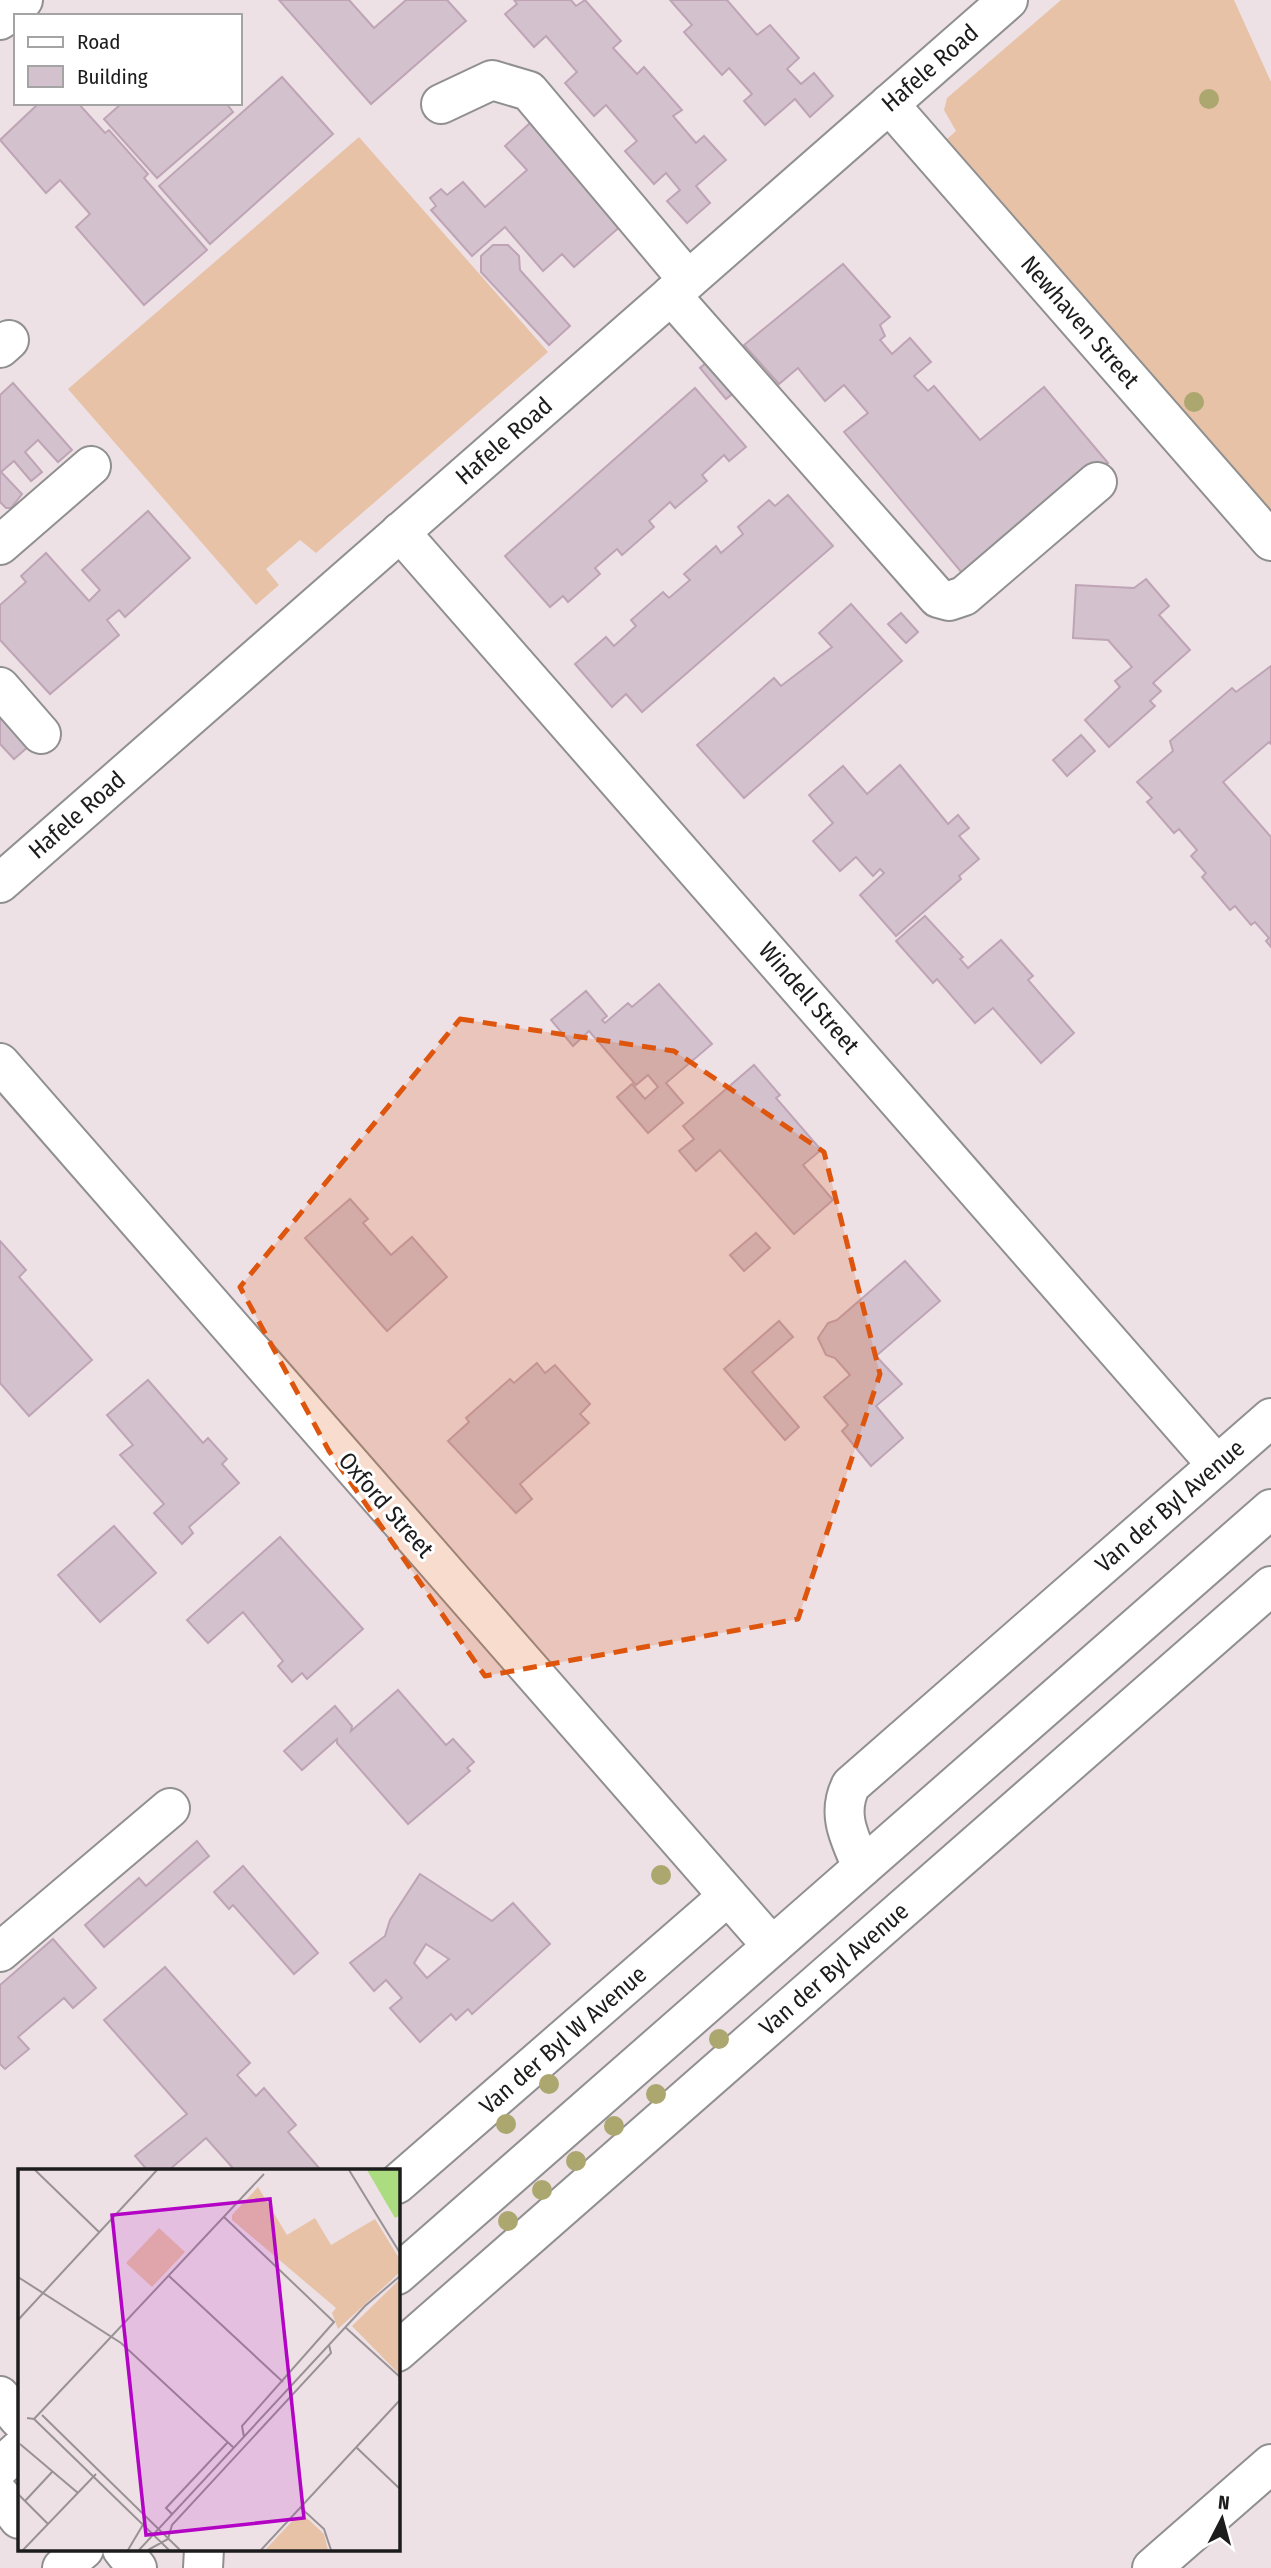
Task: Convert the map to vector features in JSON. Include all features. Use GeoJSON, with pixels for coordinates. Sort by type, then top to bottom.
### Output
{"type":"FeatureCollection","features":[{"type":"Feature","properties":{"kind":"street"},"geometry":{"type":"LineString","coordinates":[[0,20],[23,0]]}},
{"type":"Feature","properties":{"kind":"street","name":"Hafele Road"},"geometry":{"type":"LineString","coordinates":[[0,883],[1008,0]]}},
{"type":"Feature","properties":{"kind":"street"},"geometry":{"type":"LineString","coordinates":[[441,104],[492,80],[529,91],[680,288],[930,593],[938,598],[949,601],[964,596],[1097,482]]}},
{"type":"Feature","properties":{"kind":"street","name":"Newhaven Street"},"geometry":{"type":"LineString","coordinates":[[888,104],[1271,541]]}},
{"type":"Feature","properties":{"kind":"street"},"geometry":{"type":"LineString","coordinates":[[0,545],[90,466]]}},
{"type":"Feature","properties":{"kind":"street","name":"Windell Street"},"geometry":{"type":"LineString","coordinates":[[400,532],[1217,1465]]}},
{"type":"Feature","properties":{"kind":"street"},"geometry":{"type":"LineString","coordinates":[[0,687],[41,734]]}},
{"type":"Feature","properties":{"kind":"street","name":"Oxford Street"},"geometry":{"type":"LineString","coordinates":[[0,1063],[772,1946]]}},
{"type":"Feature","properties":{"kind":"street","name":"Van der Byl Avenue"},"geometry":{"type":"LineString","coordinates":[[862,1867],[844,1816],[844,1799],[852,1784],[1271,1418]]}},
{"type":"Feature","properties":{"kind":"street"},"geometry":{"type":"LineString","coordinates":[[399,2273],[1271,1509]]}},
{"type":"Feature","properties":{"kind":"street","name":"Van der Byl Avenue"},"geometry":{"type":"LineString","coordinates":[[399,2350],[1271,1586]]}},
{"type":"Feature","properties":{"kind":"street"},"geometry":{"type":"LineString","coordinates":[[0,1952],[170,1808]]}},
{"type":"Feature","properties":{"kind":"street","name":"Van der Byl W Avenue"},"geometry":{"type":"LineString","coordinates":[[399,2182],[728,1896]]}},
{"type":"Feature","properties":{"kind":"street"},"geometry":{"type":"LineString","coordinates":[[0,2396],[18,2418]]}},
{"type":"Feature","properties":{"kind":"street"},"geometry":{"type":"LineString","coordinates":[[0,2467],[18,2451]]}},
{"type":"Feature","properties":{"kind":"street"},"geometry":{"type":"LineString","coordinates":[[1152,2568],[1265,2483]]}},
{"type":"Feature","properties":{"kind":"street"},"geometry":{"type":"LineString","coordinates":[[0,2495],[18,2518]]}},
{"type":"Feature","properties":{"kind":"street"},"geometry":{"type":"LineString","coordinates":[[45,2550],[61,2568],[83,2550]]}},
{"type":"Feature","properties":{"kind":"street"},"geometry":{"type":"LineString","coordinates":[[123,2550],[137,2568]]}},
{"type":"Feature","properties":{"kind":"street"},"geometry":{"type":"LineString","coordinates":[[203,2568],[204,2550]]}},
{"type":"Feature","properties":{"kind":"highlighted area"},"geometry":{"type":"Polygon","coordinates":[[[460,1019],[674,1051],[824,1152],[880,1374],[798,1619],[485,1676],[329,1451],[240,1287],[460,1019]]]}},
{"type":"Feature","properties":{"kind":"shaded area"},"geometry":{"type":"Polygon","coordinates":[[[1061,0],[1234,0],[1271,82],[1271,512],[947,139],[956,131],[944,110],[947,98],[1061,0]]]}},
{"type":"Feature","properties":{"kind":"shaded area"},"geometry":{"type":"Polygon","coordinates":[[[359,137],[548,352],[316,553],[300,540],[266,569],[279,585],[256,605],[68,389],[359,137]]]}},
{"type":"Feature","properties":{"kind":"building"},"geometry":{"type":"Polygon","coordinates":[[[279,0],[349,0],[374,28],[406,0],[447,0],[466,21],[371,104],[279,0]]]}},
{"type":"Feature","properties":{"kind":"building"},"geometry":{"type":"Polygon","coordinates":[[[514,0],[571,0],[576,6],[585,0],[621,41],[613,48],[637,74],[644,67],[682,110],[673,116],[696,143],[704,136],[726,160],[696,186],[710,203],[687,223],[667,201],[680,190],[666,173],[654,184],[625,151],[637,141],[606,105],[594,116],[565,83],[577,72],[546,36],[534,47],[505,14],[517,4],[514,0]]]}},
{"type":"Feature","properties":{"kind":"building"},"geometry":{"type":"Polygon","coordinates":[[[670,0],[727,0],[757,35],[770,25],[799,58],[787,69],[801,84],[814,73],[833,96],[810,117],[795,99],[765,125],[744,101],[752,94],[729,68],[722,75],[684,32],[692,25],[670,0]]]}},
{"type":"Feature","properties":{"kind":"building"},"geometry":{"type":"Polygon","coordinates":[[[282,77],[333,134],[210,244],[159,186],[282,77]]]}},
{"type":"Feature","properties":{"kind":"building"},"geometry":{"type":"Polygon","coordinates":[[[37,105],[80,105],[105,133],[109,130],[148,174],[144,178],[207,250],[144,305],[76,227],[90,214],[60,180],[46,193],[0,140],[37,105]]]}},
{"type":"Feature","properties":{"kind":"building"},"geometry":{"type":"Polygon","coordinates":[[[120,105],[228,105],[233,112],[157,178],[104,119],[120,105]]]}},
{"type":"Feature","properties":{"kind":"building"},"geometry":{"type":"Polygon","coordinates":[[[530,123],[622,225],[574,267],[562,254],[543,271],[505,227],[472,256],[431,210],[436,206],[430,198],[441,189],[447,195],[463,182],[485,207],[527,170],[505,146],[530,123]]]}},
{"type":"Feature","properties":{"kind":"building"},"geometry":{"type":"Polygon","coordinates":[[[493,245],[508,245],[519,256],[520,270],[570,326],[549,345],[481,272],[481,256],[493,245]]]}},
{"type":"Feature","properties":{"kind":"building"},"geometry":{"type":"Polygon","coordinates":[[[843,264],[890,317],[880,325],[885,336],[880,340],[892,354],[910,338],[931,362],[914,376],[928,391],[934,386],[980,440],[1044,387],[1108,463],[968,580],[844,432],[868,413],[844,385],[825,401],[798,368],[779,384],[744,345],[843,264]]]}},
{"type":"Feature","properties":{"kind":"building"},"geometry":{"type":"Polygon","coordinates":[[[712,358],[738,389],[726,399],[700,368],[712,358]]]}},
{"type":"Feature","properties":{"kind":"building"},"geometry":{"type":"Polygon","coordinates":[[[13,383],[72,450],[58,462],[38,440],[25,452],[42,472],[31,481],[14,461],[1,472],[22,494],[11,508],[6,508],[0,502],[0,395],[13,383]]]}},
{"type":"Feature","properties":{"kind":"building"},"geometry":{"type":"Polygon","coordinates":[[[695,388],[746,447],[729,461],[724,455],[702,475],[707,481],[675,508],[670,502],[649,521],[654,527],[622,555],[617,549],[595,568],[600,574],[568,602],[563,596],[550,607],[505,556],[695,388]]]}},
{"type":"Feature","properties":{"kind":"building"},"geometry":{"type":"Polygon","coordinates":[[[788,495],[833,546],[642,712],[626,694],[612,707],[575,664],[606,637],[614,646],[636,626],[631,620],[663,592],[669,598],[690,580],[684,574],[716,546],[721,553],[743,534],[738,527],[769,500],[775,506],[788,495]]]}},
{"type":"Feature","properties":{"kind":"building"},"geometry":{"type":"Polygon","coordinates":[[[148,511],[190,558],[125,617],[119,610],[107,620],[119,635],[50,694],[0,640],[0,605],[26,582],[21,576],[46,553],[89,601],[100,590],[82,570],[148,511]]]}},
{"type":"Feature","properties":{"kind":"building"},"geometry":{"type":"Polygon","coordinates":[[[1146,579],[1169,606],[1159,615],[1190,650],[1153,683],[1161,691],[1150,701],[1155,706],[1109,747],[1085,720],[1120,687],[1115,681],[1132,667],[1108,640],[1073,638],[1076,585],[1134,588],[1146,579]]]}},
{"type":"Feature","properties":{"kind":"building"},"geometry":{"type":"Polygon","coordinates":[[[851,604],[902,661],[744,798],[697,745],[774,678],[781,686],[832,647],[819,633],[851,604]]]}},
{"type":"Feature","properties":{"kind":"building"},"geometry":{"type":"Polygon","coordinates":[[[901,613],[918,632],[906,643],[888,624],[901,613]]]}},
{"type":"Feature","properties":{"kind":"building"},"geometry":{"type":"Polygon","coordinates":[[[1271,666],[1271,744],[1269,742],[1223,782],[1271,837],[1271,947],[1266,941],[1269,938],[1255,922],[1251,925],[1235,906],[1230,910],[1202,877],[1206,873],[1191,856],[1197,850],[1179,829],[1174,833],[1147,802],[1152,798],[1137,782],[1173,751],[1170,741],[1232,688],[1236,692],[1271,666]]]}},
{"type":"Feature","properties":{"kind":"building"},"geometry":{"type":"Polygon","coordinates":[[[0,715],[28,747],[14,759],[0,744],[0,715]]]}},
{"type":"Feature","properties":{"kind":"building"},"geometry":{"type":"Polygon","coordinates":[[[1081,735],[1095,751],[1067,776],[1053,760],[1081,735]]]}},
{"type":"Feature","properties":{"kind":"building"},"geometry":{"type":"Polygon","coordinates":[[[900,765],[948,824],[958,815],[969,828],[959,836],[979,859],[959,876],[961,879],[896,936],[860,895],[884,873],[880,869],[873,876],[856,857],[840,871],[813,841],[833,823],[809,795],[843,766],[867,794],[900,765]]]}},
{"type":"Feature","properties":{"kind":"building"},"geometry":{"type":"Polygon","coordinates":[[[925,916],[963,957],[960,959],[968,968],[1001,940],[1033,976],[1028,980],[1074,1033],[1041,1063],[993,1008],[975,1023],[937,979],[933,983],[896,941],[925,916]]]}},
{"type":"Feature","properties":{"kind":"building"},"geometry":{"type":"Polygon","coordinates":[[[659,984],[712,1044],[666,1083],[683,1103],[648,1133],[617,1097],[632,1084],[645,1099],[658,1087],[648,1075],[636,1085],[589,1031],[573,1046],[551,1020],[586,991],[607,1016],[602,1020],[605,1023],[628,1003],[632,1007],[659,984]]]}},
{"type":"Feature","properties":{"kind":"building"},"geometry":{"type":"Polygon","coordinates":[[[754,1065],[780,1095],[776,1098],[821,1150],[803,1165],[833,1200],[794,1234],[720,1150],[696,1171],[679,1151],[694,1139],[683,1126],[754,1065]]]}},
{"type":"Feature","properties":{"kind":"building"},"geometry":{"type":"Polygon","coordinates":[[[350,1199],[368,1219],[363,1223],[391,1255],[412,1237],[447,1277],[387,1331],[305,1238],[350,1199]]]}},
{"type":"Feature","properties":{"kind":"building"},"geometry":{"type":"Polygon","coordinates":[[[756,1233],[770,1248],[744,1271],[730,1255],[756,1233]]]}},
{"type":"Feature","properties":{"kind":"building"},"geometry":{"type":"Polygon","coordinates":[[[0,1241],[26,1270],[19,1277],[92,1360],[29,1416],[0,1383],[0,1241]]]}},
{"type":"Feature","properties":{"kind":"building"},"geometry":{"type":"Polygon","coordinates":[[[905,1261],[940,1301],[876,1356],[902,1384],[876,1406],[903,1438],[871,1466],[842,1431],[848,1425],[824,1397],[850,1375],[835,1358],[826,1355],[818,1338],[828,1323],[837,1320],[905,1261]]]}},
{"type":"Feature","properties":{"kind":"building"},"geometry":{"type":"Polygon","coordinates":[[[779,1321],[793,1337],[752,1372],[799,1427],[785,1440],[724,1369],[779,1321]]]}},
{"type":"Feature","properties":{"kind":"building"},"geometry":{"type":"Polygon","coordinates":[[[537,1363],[545,1373],[555,1365],[590,1404],[580,1414],[589,1423],[520,1484],[532,1499],[516,1513],[448,1441],[469,1422],[466,1418],[510,1379],[514,1383],[537,1363]]]}},
{"type":"Feature","properties":{"kind":"building"},"geometry":{"type":"Polygon","coordinates":[[[148,1380],[203,1443],[208,1438],[227,1459],[222,1464],[239,1483],[189,1527],[193,1533],[182,1544],[154,1513],[164,1504],[120,1455],[133,1445],[107,1415],[148,1380]]]}},
{"type":"Feature","properties":{"kind":"building"},"geometry":{"type":"Polygon","coordinates":[[[114,1526],[156,1573],[100,1622],[58,1575],[114,1526]]]}},
{"type":"Feature","properties":{"kind":"building"},"geometry":{"type":"Polygon","coordinates":[[[280,1537],[363,1629],[307,1679],[302,1673],[292,1682],[278,1666],[283,1661],[243,1612],[208,1643],[187,1620],[280,1537]]]}},
{"type":"Feature","properties":{"kind":"building"},"geometry":{"type":"Polygon","coordinates":[[[398,1690],[446,1745],[453,1739],[474,1762],[467,1768],[470,1771],[408,1824],[337,1743],[337,1739],[302,1770],[284,1751],[335,1706],[352,1726],[351,1731],[398,1690]]]}},
{"type":"Feature","properties":{"kind":"building"},"geometry":{"type":"Polygon","coordinates":[[[197,1841],[209,1856],[104,1947],[85,1925],[139,1878],[146,1886],[197,1841]]]}},
{"type":"Feature","properties":{"kind":"building"},"geometry":{"type":"Polygon","coordinates":[[[243,1866],[318,1953],[294,1974],[233,1905],[229,1909],[214,1892],[243,1866]]]}},
{"type":"Feature","properties":{"kind":"building"},"geometry":{"type":"Polygon","coordinates":[[[420,1874],[492,1921],[513,1903],[550,1944],[472,2014],[468,2009],[456,2020],[451,2014],[420,2042],[390,2008],[402,1998],[386,1980],[374,1991],[350,1963],[385,1936],[390,1920],[420,1874]],[[426,1944],[414,1963],[427,1978],[449,1959],[426,1944]]]}},
{"type":"Feature","properties":{"kind":"building"},"geometry":{"type":"Polygon","coordinates":[[[53,1939],[96,1988],[73,2008],[64,1998],[18,2037],[29,2049],[5,2069],[0,2064],[0,1985],[53,1939]]]}},
{"type":"Feature","properties":{"kind":"building"},"geometry":{"type":"Polygon","coordinates":[[[165,1967],[250,2063],[237,2075],[256,2096],[264,2088],[296,2125],[288,2132],[319,2168],[230,2169],[232,2167],[206,2138],[170,2169],[146,2169],[135,2156],[187,2114],[104,2020],[165,1967]]]}}]}
